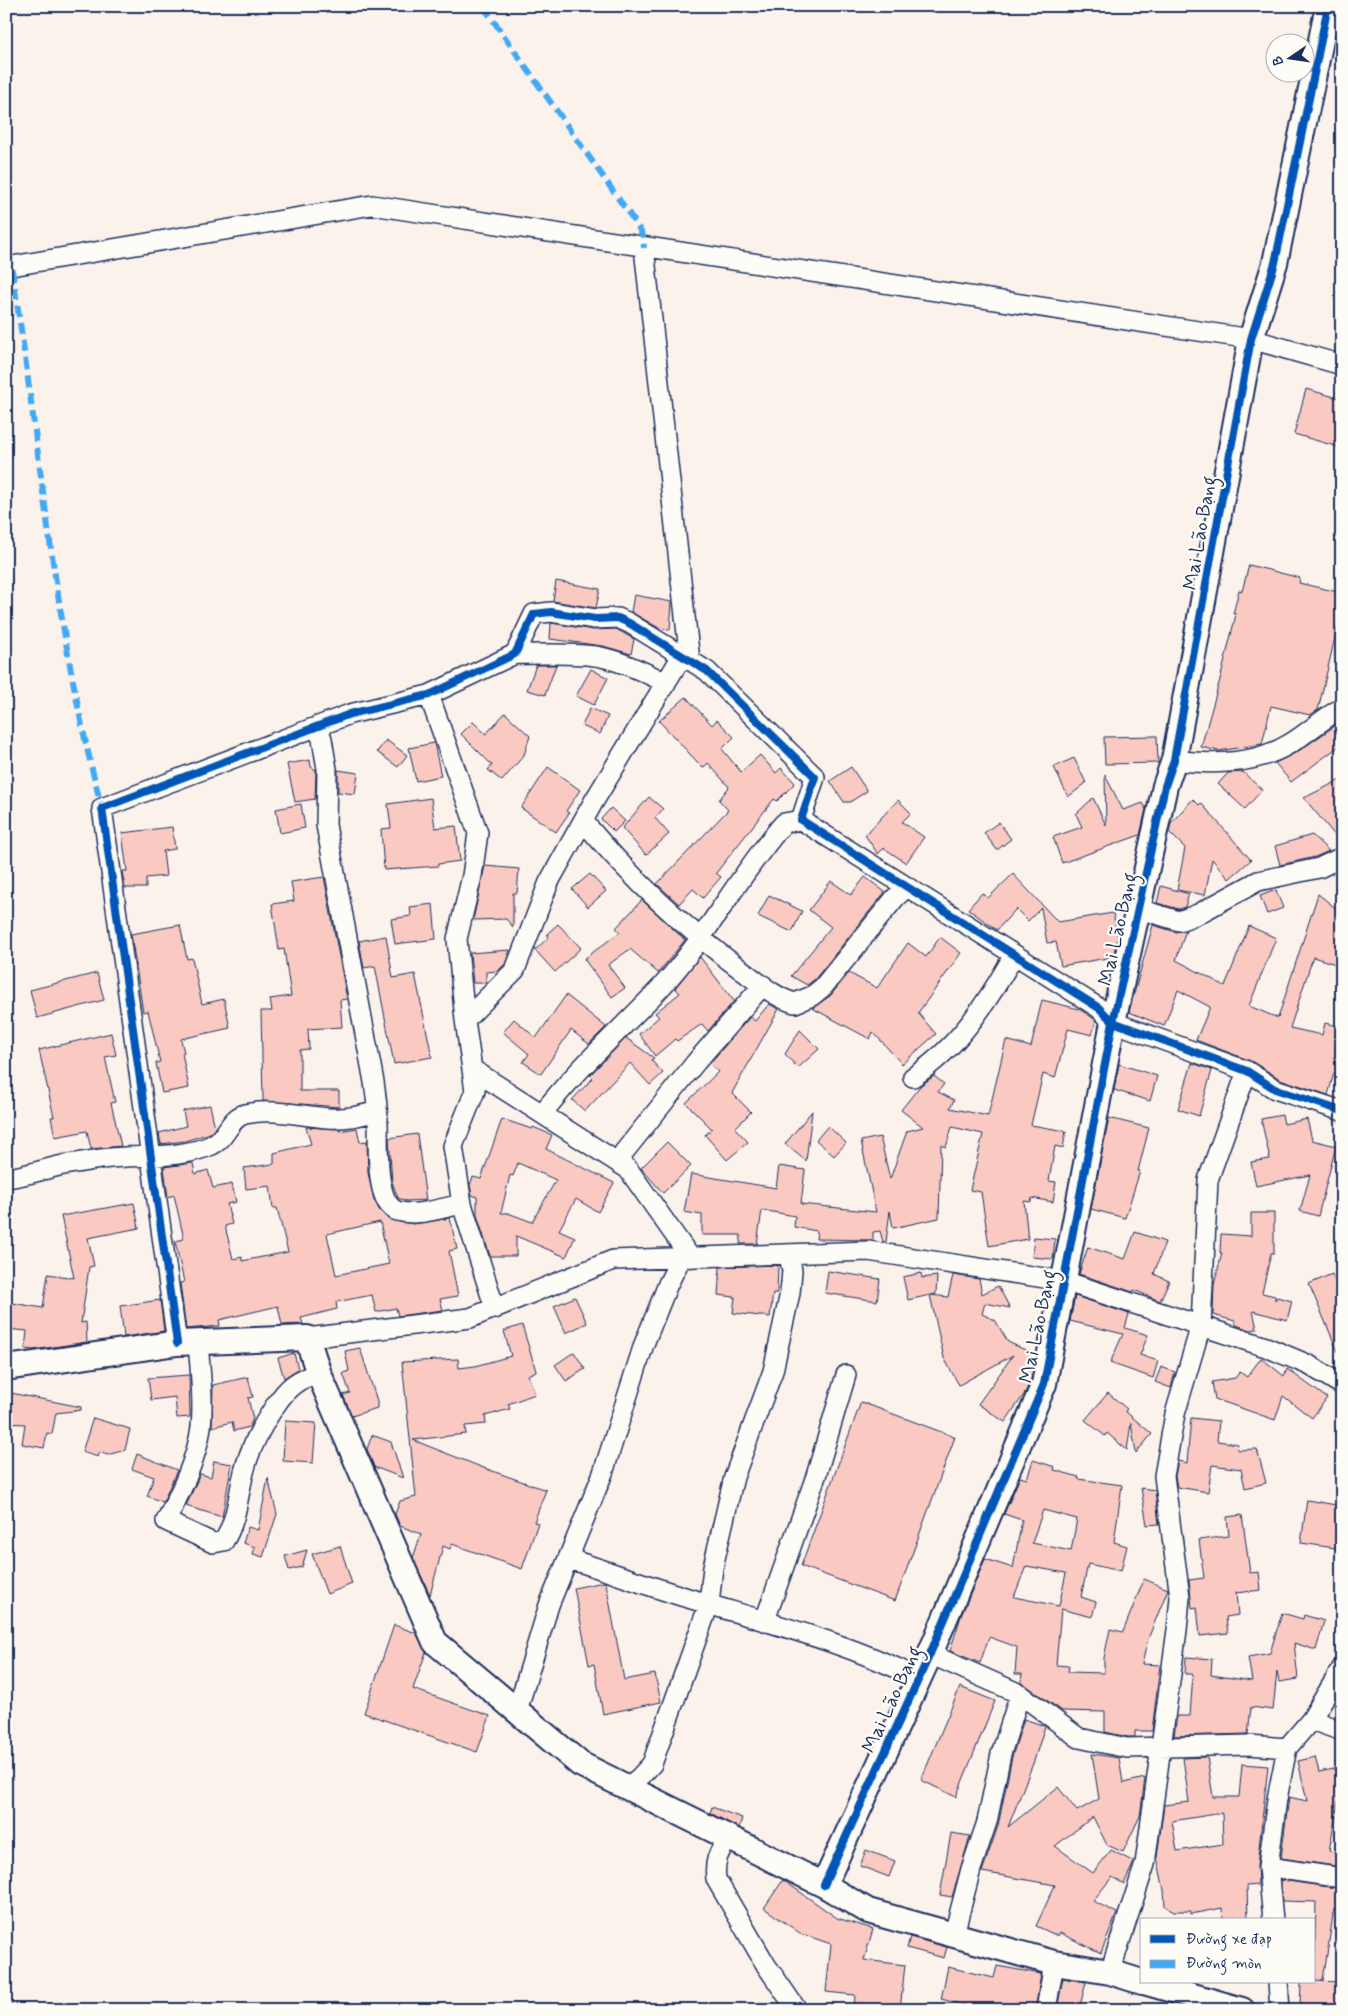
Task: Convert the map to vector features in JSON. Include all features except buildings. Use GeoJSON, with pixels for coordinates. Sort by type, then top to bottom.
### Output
{"type":"FeatureCollection","features":[{"type":"Feature","properties":{"kind":"street","name":"Mai Lão Bạng"},"geometry":{"type":"LineString","coordinates":[[824,1885],[930,1654],[1044,1384],[1113,1022],[1165,786],[1174,760],[1251,340],[1275,263],[1328,6]]}},
{"type":"Feature","properties":{"kind":"street"},"geometry":{"type":"LineString","coordinates":[[6,267],[372,205],[1251,340],[1342,365]]}},
{"type":"Feature","properties":{"kind":"street"},"geometry":{"type":"LineString","coordinates":[[465,1020],[515,970],[549,882],[666,683],[686,658],[644,248]]}},
{"type":"Feature","properties":{"kind":"street"},"geometry":{"type":"LineString","coordinates":[[515,654],[534,614],[551,612],[595,619],[618,618],[707,671],[815,777],[802,820]]}},
{"type":"Feature","properties":{"kind":"street"},"geometry":{"type":"LineString","coordinates":[[319,1374],[305,1377],[293,1384],[260,1429],[250,1450],[236,1515],[229,1534],[224,1541],[214,1543],[166,1521],[180,1493],[201,1428],[202,1394],[188,1342],[151,1157],[102,808],[350,714],[429,695],[515,654],[572,654],[601,657],[629,666],[666,683]]}},
{"type":"Feature","properties":{"kind":"street"},"geometry":{"type":"LineString","coordinates":[[429,695],[478,833],[472,876],[457,939],[465,1020],[475,1091],[453,1146],[462,1204],[495,1309]]}},
{"type":"Feature","properties":{"kind":"street"},"geometry":{"type":"LineString","coordinates":[[1174,760],[1205,763],[1254,759],[1290,743],[1322,718],[1342,708]]}},
{"type":"Feature","properties":{"kind":"street"},"geometry":{"type":"LineString","coordinates":[[317,726],[322,739],[327,768],[326,825],[354,965],[362,1027],[374,1082],[377,1111],[378,1170],[388,1203],[395,1210],[410,1213],[462,1204]]}},
{"type":"Feature","properties":{"kind":"street"},"geometry":{"type":"LineString","coordinates":[[542,1114],[558,1094],[664,984],[700,939],[779,829],[784,823],[792,820],[802,820],[1099,1008],[1113,1022],[1247,1071],[1275,1089],[1342,1111]]}},
{"type":"Feature","properties":{"kind":"street"},"geometry":{"type":"LineString","coordinates":[[584,822],[655,900],[700,939],[763,986],[795,1003],[812,996],[823,987],[895,898],[907,887]]}},
{"type":"Feature","properties":{"kind":"street"},"geometry":{"type":"LineString","coordinates":[[1139,909],[1179,920],[1198,914],[1258,881],[1319,868],[1342,857]]}},
{"type":"Feature","properties":{"kind":"street"},"geometry":{"type":"LineString","coordinates":[[913,1077],[932,1062],[970,1025],[992,994],[1014,955]]}},
{"type":"Feature","properties":{"kind":"street"},"geometry":{"type":"LineString","coordinates":[[618,1163],[624,1152],[696,1062],[763,986]]}},
{"type":"Feature","properties":{"kind":"street"},"geometry":{"type":"LineString","coordinates":[[472,1069],[628,1169],[686,1258]]}},
{"type":"Feature","properties":{"kind":"street"},"geometry":{"type":"LineString","coordinates":[[1110,1972],[1146,1864],[1163,1749],[1180,1597],[1164,1476],[1176,1414],[1201,1325],[1208,1180],[1247,1071]]}},
{"type":"Feature","properties":{"kind":"street"},"geometry":{"type":"LineString","coordinates":[[6,1178],[26,1176],[60,1165],[111,1158],[151,1157],[214,1144],[222,1138],[232,1122],[242,1115],[275,1113],[331,1118],[358,1116],[377,1111]]}},
{"type":"Feature","properties":{"kind":"street"},"geometry":{"type":"LineString","coordinates":[[6,1368],[188,1342],[307,1338],[470,1318],[613,1260],[868,1252],[1064,1281],[1266,1348],[1309,1366],[1342,1385]]}},
{"type":"Feature","properties":{"kind":"street"},"geometry":{"type":"LineString","coordinates":[[626,1788],[652,1764],[709,1604],[713,1567],[734,1477],[773,1371],[781,1341],[792,1271],[789,1254]]}},
{"type":"Feature","properties":{"kind":"street"},"geometry":{"type":"LineString","coordinates":[[517,1711],[549,1605],[603,1473],[644,1344],[668,1284],[686,1258]]}},
{"type":"Feature","properties":{"kind":"street"},"geometry":{"type":"LineString","coordinates":[[307,1338],[319,1374],[435,1642],[580,1764],[824,1885],[868,1911],[1054,1964],[1110,1972],[1140,1981]]}},
{"type":"Feature","properties":{"kind":"street"},"geometry":{"type":"LineString","coordinates":[[765,1620],[816,1476],[846,1375]]}},
{"type":"Feature","properties":{"kind":"street"},"geometry":{"type":"LineString","coordinates":[[569,1559],[854,1649],[918,1678]]}},
{"type":"Feature","properties":{"kind":"street"},"geometry":{"type":"LineString","coordinates":[[930,1654],[1020,1694],[1079,1738],[1127,1748],[1163,1749],[1249,1745],[1287,1748]]}},
{"type":"Feature","properties":{"kind":"street"},"geometry":{"type":"LineString","coordinates":[[1273,1918],[1268,1867],[1277,1799],[1287,1748],[1311,1720],[1342,1668]]}},
{"type":"Feature","properties":{"kind":"street"},"geometry":{"type":"LineString","coordinates":[[954,1934],[971,1869],[989,1815],[1001,1754],[1020,1694]]}},
{"type":"Feature","properties":{"kind":"street"},"geometry":{"type":"LineString","coordinates":[[1311,1720],[1342,1731]]}},
{"type":"Feature","properties":{"kind":"street"},"geometry":{"type":"LineString","coordinates":[[728,1838],[714,1864],[716,1880],[766,1965],[797,2010]]}},
{"type":"Feature","properties":{"kind":"street"},"geometry":{"type":"LineString","coordinates":[[1268,1867],[1342,1878]]}},
{"type":"Feature","properties":{"kind":"street"},"geometry":{"type":"LineString","coordinates":[[1046,2010],[1054,1964]]}},
{"type":"Feature","properties":{"kind":"street"},"geometry":{"type":"LineString","coordinates":[[1150,1984],[1242,2010]]}},
{"type":"Feature","properties":{"kind":"street"},"geometry":{"type":"LineString","coordinates":[[1278,1984],[1280,2010]]}},
{"type":"Feature","properties":{"kind":"marked path"},"geometry":{"type":"LineString","coordinates":[[483,6],[637,225],[643,236],[644,248]]}},
{"type":"Feature","properties":{"kind":"marked path"},"geometry":{"type":"LineString","coordinates":[[6,234],[18,306],[47,522],[70,666],[102,808]]}},
{"type":"Feature","properties":{"kind":"cycle path"},"geometry":{"type":"LineString","coordinates":[[824,1885],[930,1654],[1044,1384],[1113,1022],[1165,786],[1174,760],[1251,339],[1275,263],[1328,6]]}},
{"type":"Feature","properties":{"kind":"cycle path"},"geometry":{"type":"LineString","coordinates":[[177,1343],[102,808],[350,714],[429,695],[515,654],[534,614],[551,612],[595,619],[618,618],[707,671],[815,777],[801,820],[1099,1008],[1113,1022],[1247,1071],[1275,1089],[1342,1111]]}}]}
